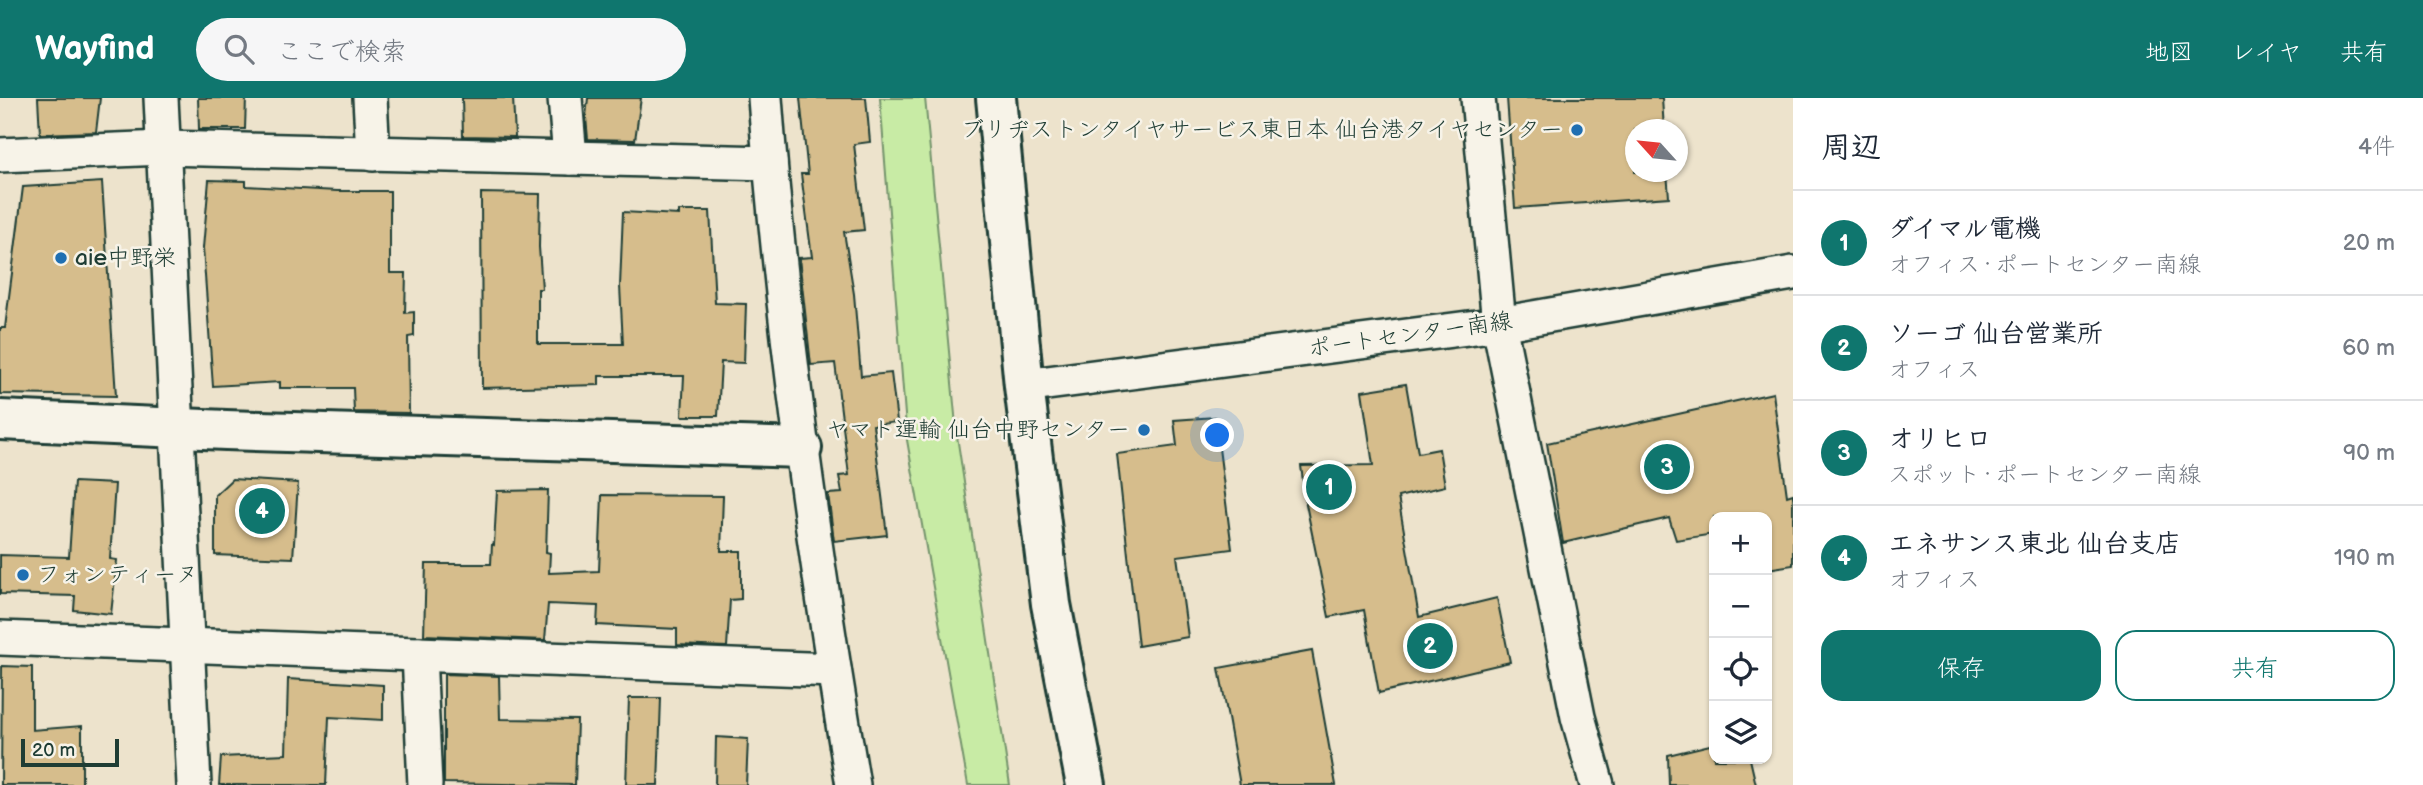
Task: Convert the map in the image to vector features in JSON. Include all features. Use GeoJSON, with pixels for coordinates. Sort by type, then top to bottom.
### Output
{"type":"FeatureCollection","features":[{"type":"Feature","properties":{"kind":"street"},"geometry":{"type":"LineString","coordinates":[[161,98],[194,785]]}},
{"type":"Feature","properties":{"kind":"street"},"geometry":{"type":"LineString","coordinates":[[370,98],[373,153]]}},
{"type":"Feature","properties":{"kind":"street"},"geometry":{"type":"LineString","coordinates":[[565,98],[570,158]]}},
{"type":"Feature","properties":{"kind":"street"},"geometry":{"type":"LineString","coordinates":[[765,98],[802,448],[853,785]]}},
{"type":"Feature","properties":{"kind":"street"},"geometry":{"type":"LineString","coordinates":[[996,98],[1024,386],[1051,604],[1086,785]]}},
{"type":"Feature","properties":{"kind":"street"},"geometry":{"type":"LineString","coordinates":[[1478,98],[1499,324],[1578,717],[1597,785]]}},
{"type":"Feature","properties":{"kind":"street"},"geometry":{"type":"LineString","coordinates":[[0,155],[163,148],[770,163]]}},
{"type":"Feature","properties":{"kind":"street","name":"ポートセンター南線"},"geometry":{"type":"LineString","coordinates":[[1024,386],[1499,324],[1793,273]]}},
{"type":"Feature","properties":{"kind":"street"},"geometry":{"type":"LineString","coordinates":[[0,420],[802,448]]}},
{"type":"Feature","properties":{"kind":"street"},"geometry":{"type":"LineString","coordinates":[[0,638],[834,670]]}},
{"type":"Feature","properties":{"kind":"street"},"geometry":{"type":"LineString","coordinates":[[419,654],[425,785]]}},
{"type":"Feature","properties":{"kind":"green space"},"geometry":{"type":"Polygon","coordinates":[[[880,98],[925,98],[957,436],[1010,785],[968,785],[907,440],[880,98]]]}},
{"type":"Feature","properties":{"kind":"building"},"geometry":{"type":"Polygon","coordinates":[[[38,98],[100,98],[96,132],[40,134],[38,98]]]}},
{"type":"Feature","properties":{"kind":"building"},"geometry":{"type":"Polygon","coordinates":[[[198,98],[246,98],[245,129],[199,129],[198,98]]]}},
{"type":"Feature","properties":{"kind":"building"},"geometry":{"type":"Polygon","coordinates":[[[462,98],[513,98],[515,137],[463,136],[462,98]]]}},
{"type":"Feature","properties":{"kind":"building"},"geometry":{"type":"Polygon","coordinates":[[[588,98],[641,98],[635,140],[588,139],[588,98]]]}},
{"type":"Feature","properties":{"kind":"building"},"geometry":{"type":"Polygon","coordinates":[[[800,98],[866,98],[870,142],[854,144],[864,230],[844,232],[854,294],[861,376],[891,373],[897,422],[873,425],[887,535],[834,541],[828,494],[842,493],[839,476],[849,475],[835,363],[811,365],[799,258],[812,257],[801,174],[808,174],[800,98]]]}},
{"type":"Feature","properties":{"kind":"building"},"geometry":{"type":"Polygon","coordinates":[[[1507,98],[1662,98],[1663,119],[1625,119],[1625,182],[1668,182],[1669,197],[1515,208],[1507,98]]]}},
{"type":"Feature","properties":{"kind":"building"},"geometry":{"type":"Polygon","coordinates":[[[209,180],[246,181],[246,186],[390,191],[390,273],[406,273],[405,313],[414,312],[414,336],[408,337],[409,413],[354,412],[353,388],[280,388],[280,382],[213,386],[203,248],[209,180]]]}},
{"type":"Feature","properties":{"kind":"building","name":"aie中野栄"},"geometry":{"type":"Polygon","coordinates":[[[102,182],[116,396],[0,394],[0,328],[5,328],[23,187],[102,182]]]}},
{"type":"Feature","properties":{"kind":"building"},"geometry":{"type":"Polygon","coordinates":[[[481,193],[540,194],[539,247],[542,289],[538,289],[538,344],[623,344],[620,286],[623,212],[679,215],[679,211],[710,211],[715,303],[746,304],[744,363],[721,362],[718,416],[682,416],[684,376],[599,376],[599,385],[482,388],[481,193]]]}},
{"type":"Feature","properties":{"kind":"building"},"geometry":{"type":"Polygon","coordinates":[[[1406,384],[1418,453],[1439,449],[1445,486],[1398,497],[1419,617],[1497,598],[1510,662],[1379,693],[1364,610],[1329,617],[1301,466],[1373,465],[1362,391],[1406,384]]]}},
{"type":"Feature","properties":{"kind":"building"},"geometry":{"type":"Polygon","coordinates":[[[1773,393],[1787,496],[1793,494],[1793,565],[1772,568],[1772,512],[1709,512],[1709,535],[1676,540],[1669,518],[1563,543],[1547,443],[1773,393]]]}},
{"type":"Feature","properties":{"kind":"building"},"geometry":{"type":"Polygon","coordinates":[[[1215,417],[1232,549],[1177,556],[1188,637],[1138,646],[1117,454],[1177,446],[1174,420],[1215,417]]]}},
{"type":"Feature","properties":{"kind":"building"},"geometry":{"type":"Polygon","coordinates":[[[232,479],[298,483],[293,558],[215,555],[215,495],[232,479]]]}},
{"type":"Feature","properties":{"kind":"building"},"geometry":{"type":"Polygon","coordinates":[[[74,482],[115,484],[110,559],[117,560],[111,614],[74,610],[75,596],[0,594],[0,555],[69,557],[74,482]]]}},
{"type":"Feature","properties":{"kind":"building"},"geometry":{"type":"Polygon","coordinates":[[[548,490],[546,552],[550,553],[549,573],[599,571],[602,495],[723,496],[721,551],[741,551],[741,599],[730,600],[727,647],[677,645],[677,629],[597,625],[598,606],[548,604],[545,640],[424,635],[426,564],[491,564],[497,491],[548,490]]]}},
{"type":"Feature","properties":{"kind":"building"},"geometry":{"type":"Polygon","coordinates":[[[1312,651],[1336,785],[1240,785],[1219,668],[1312,651]]]}},
{"type":"Feature","properties":{"kind":"building"},"geometry":{"type":"Polygon","coordinates":[[[2,666],[32,667],[32,730],[82,726],[82,785],[1,785],[2,666]]]}},
{"type":"Feature","properties":{"kind":"building"},"geometry":{"type":"Polygon","coordinates":[[[444,674],[499,676],[500,719],[577,720],[575,785],[444,783],[444,674]]]}},
{"type":"Feature","properties":{"kind":"building"},"geometry":{"type":"Polygon","coordinates":[[[288,679],[383,685],[383,720],[329,717],[326,785],[219,785],[221,757],[286,754],[288,679]]]}},
{"type":"Feature","properties":{"kind":"building"},"geometry":{"type":"Polygon","coordinates":[[[629,698],[661,698],[658,785],[626,785],[629,698]]]}},
{"type":"Feature","properties":{"kind":"building"},"geometry":{"type":"Polygon","coordinates":[[[716,737],[748,739],[746,785],[715,785],[716,737]]]}},
{"type":"Feature","properties":{"kind":"building"},"geometry":{"type":"Polygon","coordinates":[[[1709,745],[1709,764],[1751,764],[1756,785],[1669,785],[1668,755],[1709,745]]]}},
{"type":"Feature","properties":{"kind":"place","name":"ブリヂストンタイヤサービス東日本 仙台港タイヤセンター"},"geometry":{"type":"Point","coordinates":[1577,130]}},
{"type":"Feature","properties":{"kind":"place","name":"aie中野栄"},"geometry":{"type":"Point","coordinates":[61,258]}},
{"type":"Feature","properties":{"kind":"place","name":"ヤマト運輸 仙台中野センター"},"geometry":{"type":"Point","coordinates":[1144,430]}},
{"type":"Feature","properties":{"kind":"place","name":"オリヒロ"},"geometry":{"type":"Point","coordinates":[1667,467]}},
{"type":"Feature","properties":{"kind":"place","name":"ダイマル電機"},"geometry":{"type":"Point","coordinates":[1329,487]}},
{"type":"Feature","properties":{"kind":"place","name":"エネサンス東北 仙台支店"},"geometry":{"type":"Point","coordinates":[262,511]}},
{"type":"Feature","properties":{"kind":"place","name":"フォンティーヌ"},"geometry":{"type":"Point","coordinates":[23,575]}},
{"type":"Feature","properties":{"kind":"place","name":"ソーゴ 仙台営業所"},"geometry":{"type":"Point","coordinates":[1430,646]}}]}
